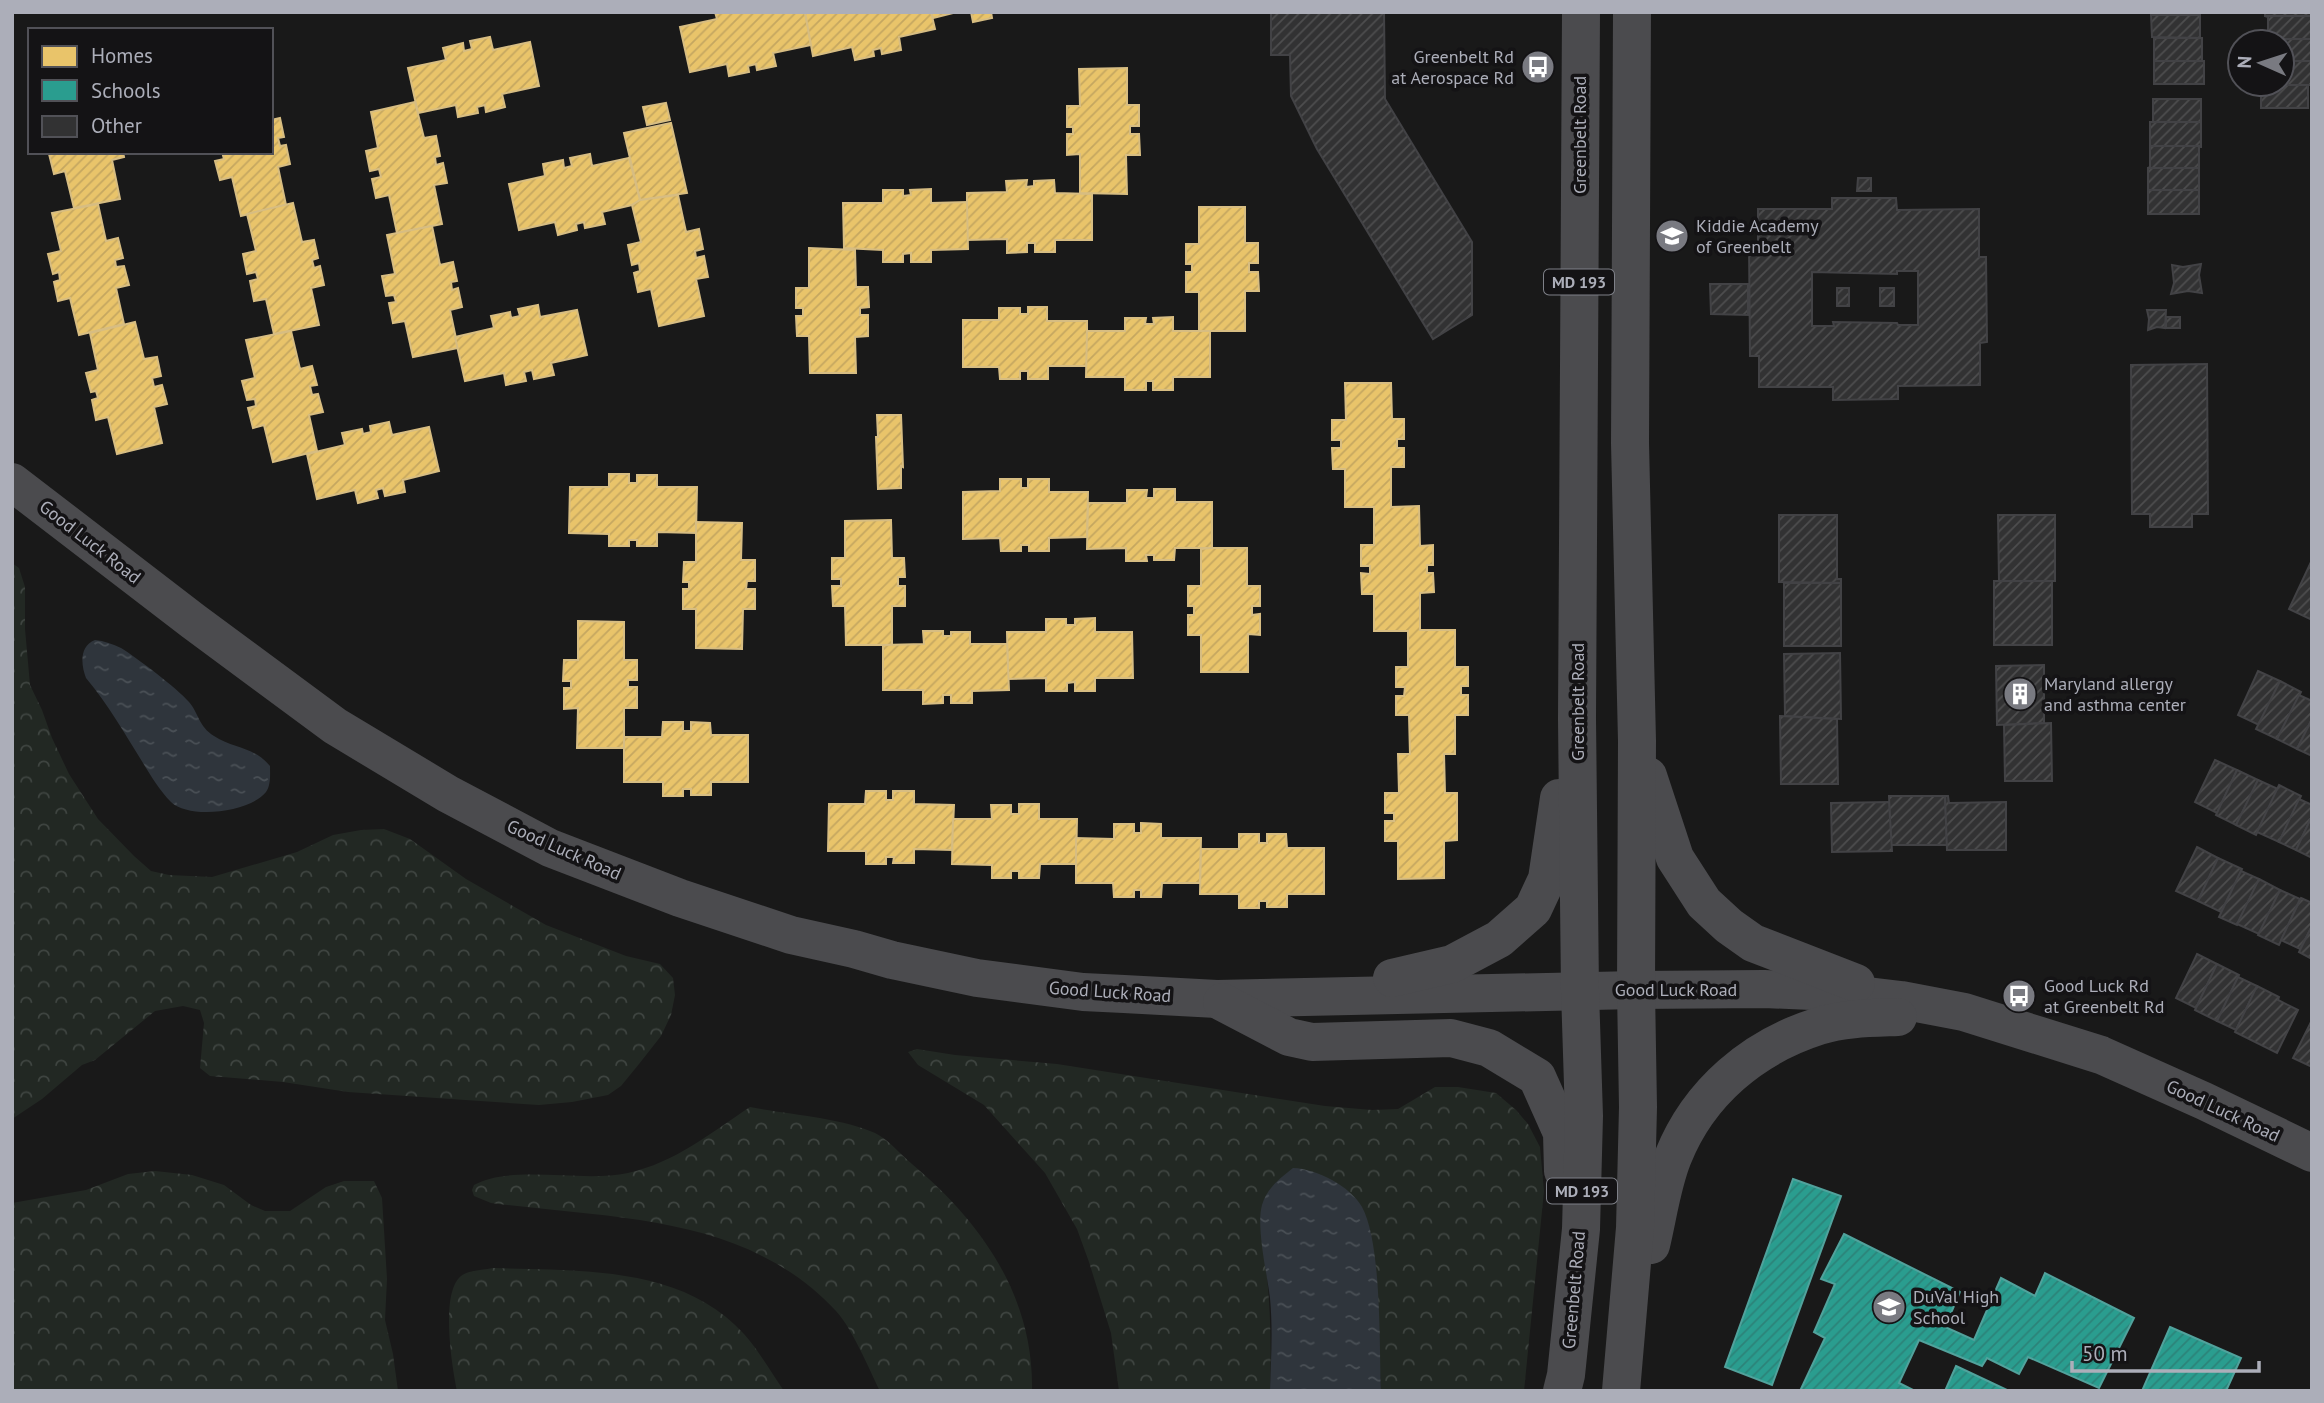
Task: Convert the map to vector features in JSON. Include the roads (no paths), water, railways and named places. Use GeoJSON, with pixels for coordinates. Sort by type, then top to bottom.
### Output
{"type":"FeatureCollection","features":[{"type":"Feature","properties":{"kind":"main road","name":"Greenbelt Road"},"geometry":{"type":"LineString","coordinates":[[1562,1391],[1566,1375],[1581,1229],[1584,1116],[1580,991],[1578,551],[1581,12]]}},
{"type":"Feature","properties":{"kind":"main road","name":"MD 193"},"geometry":{"type":"LineString","coordinates":[[1621,1382],[1635,1228],[1638,1107],[1637,741],[1630,443],[1632,12]]}},
{"type":"Feature","properties":{"kind":"main road","name":"Good Luck Road"},"geometry":{"type":"LineString","coordinates":[[12,482],[335,726],[448,794],[550,848],[680,898],[782,932],[977,978],[1083,992],[1217,999],[1636,989],[1764,989],[1834,992],[1901,1000],[1964,1012],[2101,1055],[2312,1153]]}},
{"type":"Feature","properties":{"kind":"main road"},"geometry":{"type":"LineString","coordinates":[[1309,998],[1452,964],[1499,939],[1534,909],[1547,879],[1558,811],[1578,551]]}},
{"type":"Feature","properties":{"kind":"main road"},"geometry":{"type":"LineString","coordinates":[[1637,741],[1675,858],[1704,903],[1753,943],[1901,1000]]}},
{"type":"Feature","properties":{"kind":"main road"},"geometry":{"type":"LineString","coordinates":[[1217,999],[1289,1037],[1312,1042],[1451,1038],[1489,1048],[1537,1077],[1562,1133],[1563,1229],[1545,1391]]}},
{"type":"Feature","properties":{"kind":"main road"},"geometry":{"type":"LineString","coordinates":[[1621,1382],[1672,1159],[1700,1106],[1721,1082],[1743,1063],[1790,1037],[1820,1026],[1849,1020],[1964,1012]]}},
{"type":"Feature","properties":{"kind":"water"},"geometry":{"type":"Polygon","coordinates":[[[95,640],[121,648],[166,681],[189,702],[202,724],[214,736],[264,760],[270,766],[266,792],[247,805],[220,811],[192,811],[171,802],[86,678],[82,662],[84,651],[95,640]]]}},
{"type":"Feature","properties":{"kind":"water"},"geometry":{"type":"Polygon","coordinates":[[[1293,1168],[1332,1180],[1350,1192],[1362,1207],[1373,1245],[1376,1270],[1381,1391],[1270,1391],[1271,1310],[1260,1214],[1270,1189],[1293,1168]]]}},
{"type":"Feature","properties":{"kind":"place","name":"Greenbelt Rd at Aerospace Rd"},"geometry":{"type":"Point","coordinates":[1538,67]}},
{"type":"Feature","properties":{"kind":"place","name":"Kiddie Academy of Greenbelt"},"geometry":{"type":"Point","coordinates":[1672,236]}},
{"type":"Feature","properties":{"kind":"place","name":"Maryland allergy and asthma center"},"geometry":{"type":"Point","coordinates":[2020,694]}},
{"type":"Feature","properties":{"kind":"place","name":"Good Luck Rd at Greenbelt Rd"},"geometry":{"type":"Point","coordinates":[2019,996]}},
{"type":"Feature","properties":{"kind":"place","name":"DuVal High School"},"geometry":{"type":"Point","coordinates":[1889,1307]}}]}
